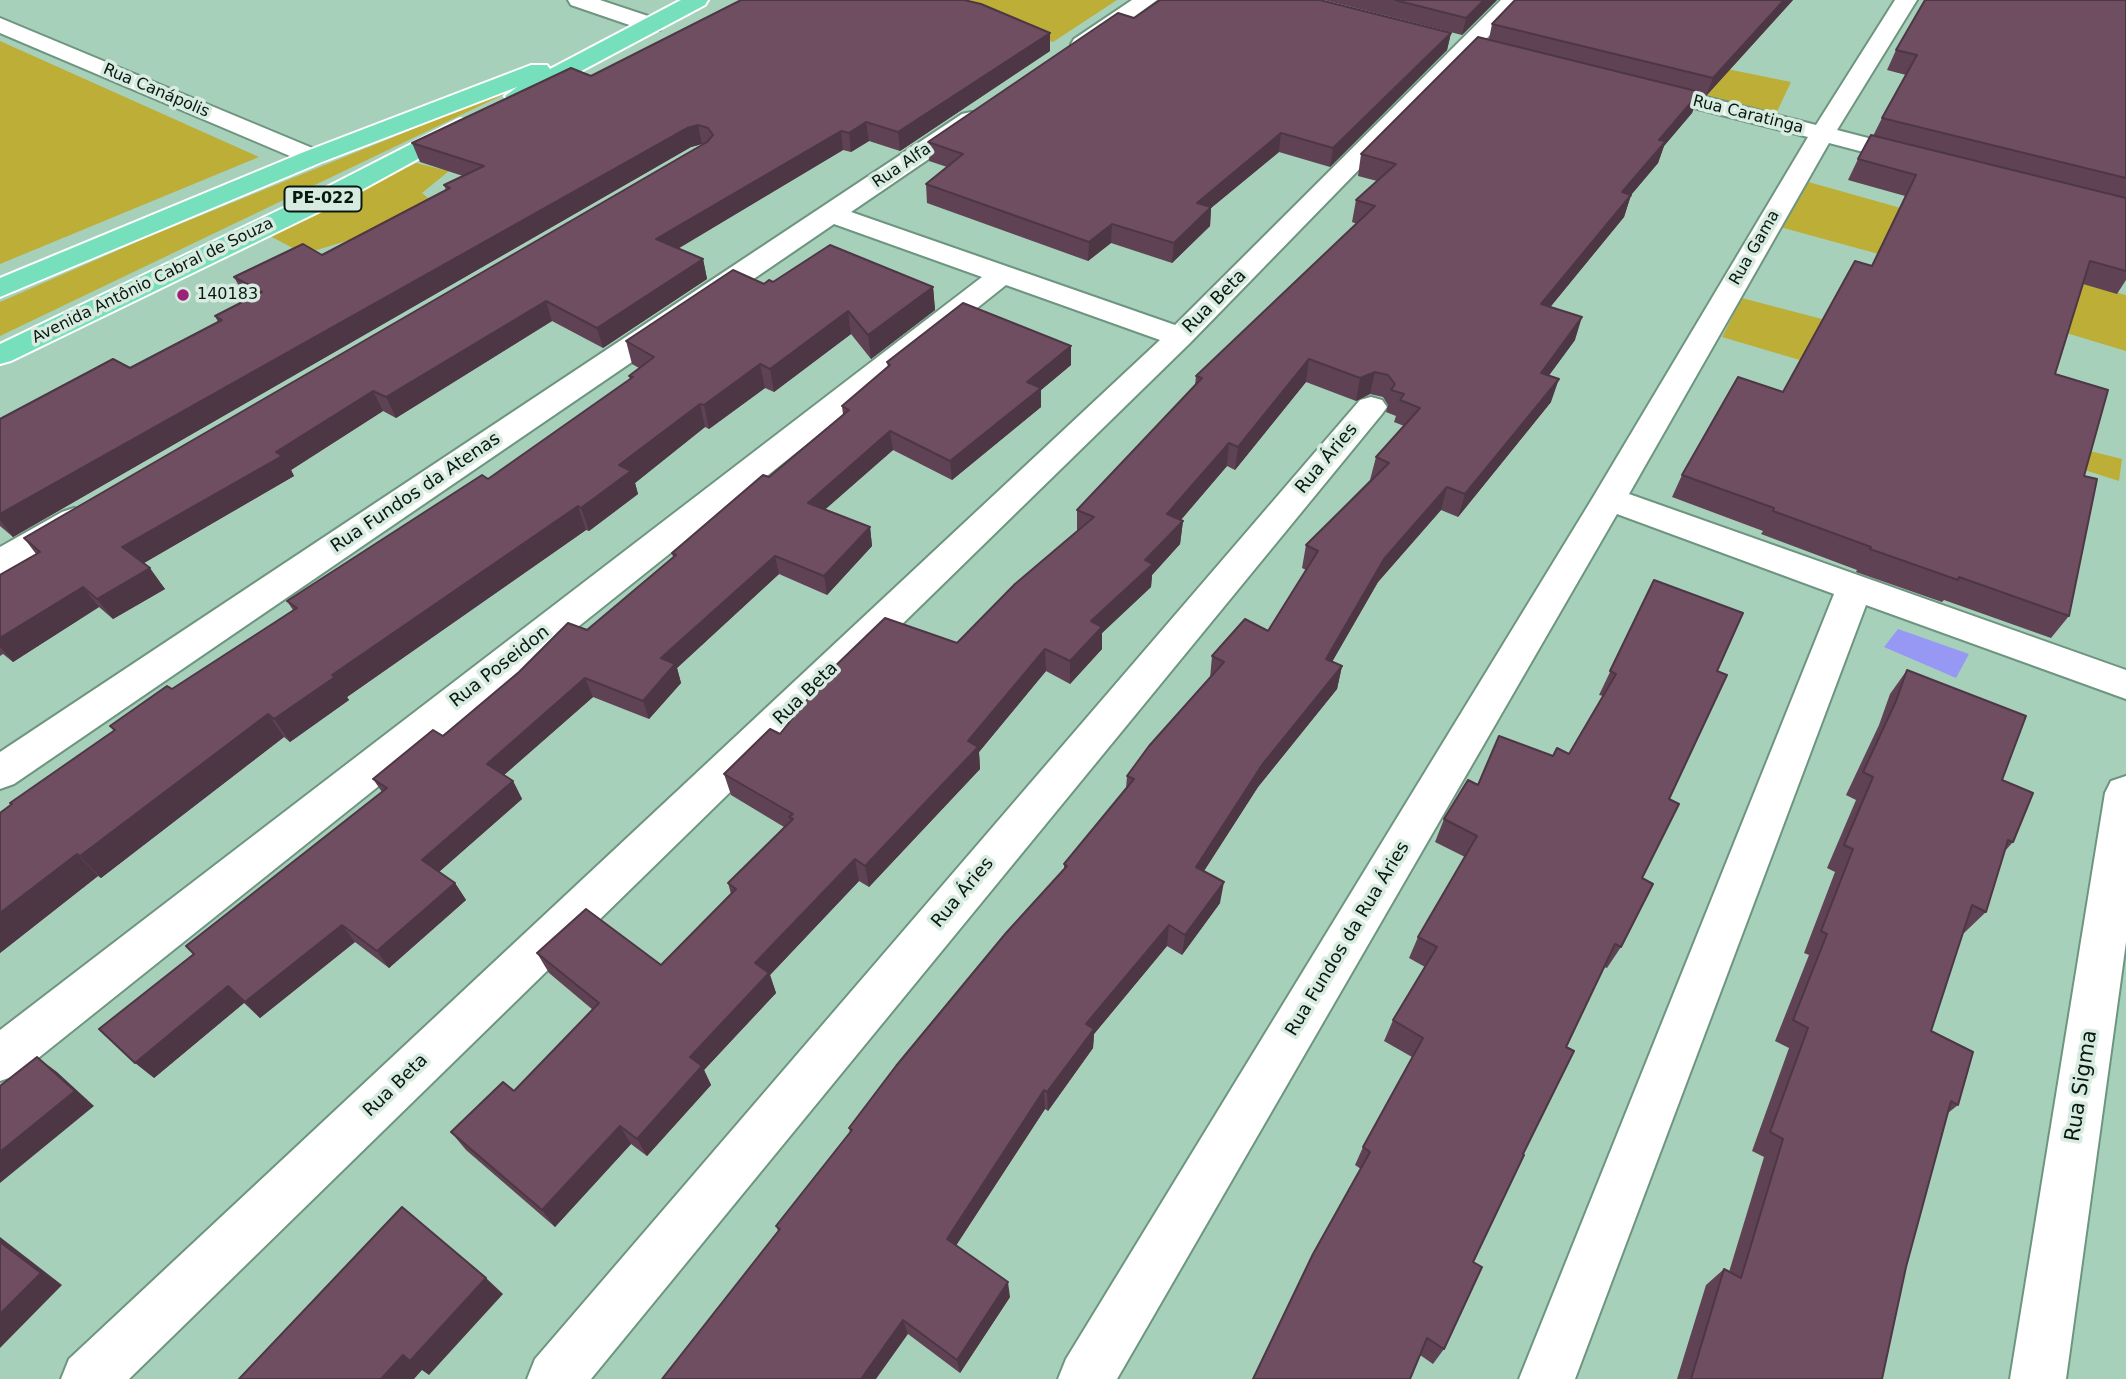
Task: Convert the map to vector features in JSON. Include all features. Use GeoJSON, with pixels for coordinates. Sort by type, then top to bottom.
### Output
{"type":"FeatureCollection","features":[{"type":"Feature","properties":{"kind":"main road","name":"Avenida Antônio Cabral de Souza"},"geometry":{"type":"LineString","coordinates":[[0,355],[338,192],[697,0]]}},
{"type":"Feature","properties":{"kind":"main road","name":"Avenida Antônio Cabral de Souza"},"geometry":{"type":"LineString","coordinates":[[0,288],[313,157],[645,28]]}},
{"type":"Feature","properties":{"kind":"street"},"geometry":{"type":"LineString","coordinates":[[579,0],[645,28]]}},
{"type":"Feature","properties":{"kind":"street"},"geometry":{"type":"LineString","coordinates":[[1068,54],[1146,0]]}},
{"type":"Feature","properties":{"kind":"street","name":"Rua Beta"},"geometry":{"type":"LineString","coordinates":[[89,1379],[1180,337],[1513,0]]}},
{"type":"Feature","properties":{"kind":"street","name":"Rua Gama"},"geometry":{"type":"LineString","coordinates":[[1609,499],[1822,134],[1906,0]]}},
{"type":"Feature","properties":{"kind":"street","name":"Rua Canápolis"},"geometry":{"type":"LineString","coordinates":[[0,25],[313,157]]}},
{"type":"Feature","properties":{"kind":"street","name":"Rua Caratinga"},"geometry":{"type":"LineString","coordinates":[[1626,84],[1941,165]]}},
{"type":"Feature","properties":{"kind":"street","name":"Rua Alfa"},"geometry":{"type":"LineString","coordinates":[[831,214],[989,107]]}},
{"type":"Feature","properties":{"kind":"street"},"geometry":{"type":"LineString","coordinates":[[831,214],[1000,276],[1180,337]]}},
{"type":"Feature","properties":{"kind":"street","name":"Rua Fundos da Atenas"},"geometry":{"type":"LineString","coordinates":[[0,773],[831,214]]}},
{"type":"Feature","properties":{"kind":"street","name":"Rua Poseidon"},"geometry":{"type":"LineString","coordinates":[[0,1059],[1000,276]]}},
{"type":"Feature","properties":{"kind":"street","name":"Rua Áries"},"geometry":{"type":"LineString","coordinates":[[555,1379],[1371,407]]}},
{"type":"Feature","properties":{"kind":"street"},"geometry":{"type":"LineString","coordinates":[[1609,499],[2126,685]]}},
{"type":"Feature","properties":{"kind":"street","name":"Rua Fundos da Rua Áries"},"geometry":{"type":"LineString","coordinates":[[1086,1379],[1609,499]]}},
{"type":"Feature","properties":{"kind":"street"},"geometry":{"type":"LineString","coordinates":[[0,563],[97,506]]}},
{"type":"Feature","properties":{"kind":"street"},"geometry":{"type":"LineString","coordinates":[[1547,1379],[1855,587]]}},
{"type":"Feature","properties":{"kind":"street","name":"Rua Sigma"},"geometry":{"type":"LineString","coordinates":[[2038,1379],[2126,793]]}},
{"type":"Feature","properties":{"kind":"shaded area"},"geometry":{"type":"Polygon","coordinates":[[[910,0],[1117,0],[1053,42],[910,0]]]}},
{"type":"Feature","properties":{"kind":"shaded area"},"geometry":{"type":"Polygon","coordinates":[[[0,41],[259,157],[0,264],[0,41]]]}},
{"type":"Feature","properties":{"kind":"shaded area"},"geometry":{"type":"Polygon","coordinates":[[[1722,68],[1791,82],[1775,116],[1704,100],[1722,68]]]}},
{"type":"Feature","properties":{"kind":"shaded area"},"geometry":{"type":"Polygon","coordinates":[[[536,79],[0,336],[0,302],[148,237],[536,79]]]}},
{"type":"Feature","properties":{"kind":"shaded area"},"geometry":{"type":"Polygon","coordinates":[[[416,163],[449,171],[422,193],[444,211],[304,254],[270,236],[416,163]]]}},
{"type":"Feature","properties":{"kind":"shaded area"},"geometry":{"type":"Polygon","coordinates":[[[1805,181],[2050,250],[2052,275],[2126,295],[2126,351],[2013,317],[2021,293],[1780,227],[1805,181]]]}},
{"type":"Feature","properties":{"kind":"shaded area"},"geometry":{"type":"Polygon","coordinates":[[[1742,298],[1932,348],[2082,449],[2122,459],[2119,481],[1906,413],[1908,392],[1722,337],[1742,298]]]}},
{"type":"Feature","properties":{"kind":"water"},"geometry":{"type":"Polygon","coordinates":[[[1898,629],[1969,654],[1956,678],[1884,647],[1898,629]]]}},
{"type":"Feature","properties":{"kind":"building"},"geometry":{"type":"Polygon","coordinates":[[[741,0],[964,0],[981,4],[1050,33],[898,132],[866,122],[849,133],[841,131],[656,239],[703,259],[597,328],[546,301],[386,397],[373,391],[276,452],[282,456],[122,547],[150,568],[97,599],[83,587],[0,638],[0,575],[40,552],[24,538],[707,142],[713,135],[708,128],[698,125],[687,128],[0,514],[0,419],[113,359],[130,368],[222,320],[215,316],[262,292],[234,277],[303,244],[322,255],[450,188],[444,185],[484,166],[412,143],[571,68],[591,76],[741,0]]]}},
{"type":"Feature","properties":{"kind":"building"},"geometry":{"type":"Polygon","coordinates":[[[1160,0],[1320,0],[1451,33],[1333,148],[1281,133],[1197,203],[1211,207],[1174,243],[1112,224],[1089,242],[926,184],[963,154],[928,142],[1118,13],[1134,18],[1160,0]]]}},
{"type":"Feature","properties":{"kind":"building"},"geometry":{"type":"Polygon","coordinates":[[[1395,0],[1484,0],[1466,18],[1395,0]]]}},
{"type":"Feature","properties":{"kind":"building"},"geometry":{"type":"Polygon","coordinates":[[[1515,0],[1784,0],[1713,78],[1492,24],[1515,0]]]}},
{"type":"Feature","properties":{"kind":"building"},"geometry":{"type":"Polygon","coordinates":[[[1925,0],[2126,0],[2126,178],[1882,118],[1917,55],[1896,50],[1925,0]]]}},
{"type":"Feature","properties":{"kind":"building"},"geometry":{"type":"Polygon","coordinates":[[[1478,37],[1700,92],[1659,140],[1666,141],[1622,192],[1631,195],[1541,304],[1582,317],[1541,373],[1559,379],[1465,494],[1447,487],[1384,559],[1326,659],[1342,666],[1262,765],[1196,867],[1224,882],[1185,935],[1169,925],[1086,1024],[1094,1029],[1047,1092],[1044,1090],[947,1239],[1008,1282],[957,1360],[903,1320],[861,1379],[662,1379],[780,1229],[776,1226],[852,1130],[849,1128],[896,1066],[1006,933],[1067,866],[1064,864],[1134,779],[1127,776],[1149,746],[1224,662],[1212,656],[1245,619],[1268,631],[1318,551],[1306,545],[1389,463],[1376,457],[1420,408],[1400,400],[1404,394],[1391,390],[1395,384],[1388,375],[1375,372],[1360,378],[1309,359],[1238,447],[1229,443],[1167,514],[1183,521],[1145,560],[1153,564],[1091,621],[1102,627],[1070,661],[1045,649],[968,741],[978,747],[865,866],[855,859],[755,963],[769,973],[690,1057],[702,1066],[637,1139],[620,1126],[542,1210],[451,1132],[503,1082],[514,1091],[599,1003],[537,953],[586,909],[661,965],[736,889],[728,883],[793,819],[789,817],[793,814],[724,774],[770,729],[780,734],[829,672],[885,618],[957,643],[1015,584],[1094,517],[1077,510],[1202,378],[1196,376],[1375,206],[1356,200],[1396,164],[1361,154],[1478,37]]]}},
{"type":"Feature","properties":{"kind":"building"},"geometry":{"type":"Polygon","coordinates":[[[1871,135],[2126,198],[2126,271],[2090,261],[2055,374],[2108,390],[2084,476],[2097,479],[2069,616],[1870,549],[1871,547],[1773,511],[1774,508],[1682,475],[1738,377],[1783,392],[1855,261],[1872,266],[1916,175],[1858,159],[1871,135]]]}},
{"type":"Feature","properties":{"kind":"building"},"geometry":{"type":"Polygon","coordinates":[[[830,245],[933,287],[868,335],[848,311],[770,369],[760,364],[704,405],[700,404],[619,465],[631,471],[581,508],[578,506],[332,675],[335,677],[274,719],[268,714],[0,913],[0,813],[12,804],[10,803],[115,730],[110,726],[167,686],[172,689],[297,608],[287,601],[482,475],[488,479],[633,377],[629,376],[654,357],[626,341],[733,270],[764,284],[769,280],[773,282],[830,245]]]}},
{"type":"Feature","properties":{"kind":"building"},"geometry":{"type":"Polygon","coordinates":[[[963,303],[1071,346],[1027,382],[1041,388],[950,461],[890,431],[808,503],[870,527],[824,576],[775,556],[661,658],[675,664],[643,701],[585,678],[487,764],[513,781],[422,860],[455,883],[377,951],[342,925],[245,1002],[228,986],[135,1063],[99,1029],[194,954],[186,946],[387,788],[373,779],[433,730],[443,736],[519,672],[568,623],[587,630],[676,555],[672,553],[763,475],[769,477],[849,410],[842,406],[890,365],[887,362],[963,303]]]}},
{"type":"Feature","properties":{"kind":"building"},"geometry":{"type":"Polygon","coordinates":[[[1654,580],[1743,613],[1717,671],[1727,675],[1669,799],[1679,804],[1642,878],[1653,884],[1621,947],[1615,944],[1566,1047],[1574,1051],[1473,1262],[1482,1267],[1444,1349],[1427,1338],[1410,1379],[1253,1379],[1313,1254],[1370,1152],[1363,1147],[1423,1038],[1393,1020],[1437,947],[1418,937],[1477,836],[1444,819],[1468,780],[1478,785],[1499,736],[1553,756],[1557,748],[1569,754],[1616,674],[1610,671],[1654,580]]]}},
{"type":"Feature","properties":{"kind":"building"},"geometry":{"type":"Polygon","coordinates":[[[1907,670],[2026,716],[2002,780],[2033,793],[2013,842],[2008,840],[1986,912],[1972,905],[1931,1031],[1973,1052],[1958,1105],[1951,1101],[1906,1267],[1882,1379],[1691,1379],[1724,1269],[1741,1278],[1783,1139],[1770,1132],[1808,1028],[1793,1020],[1827,934],[1821,931],[1853,849],[1844,845],[1873,777],[1863,772],[1896,701],[1907,670]]]}},
{"type":"Feature","properties":{"kind":"building"},"geometry":{"type":"Polygon","coordinates":[[[37,1057],[75,1091],[0,1152],[0,1086],[37,1057]]]}},
{"type":"Feature","properties":{"kind":"building"},"geometry":{"type":"Polygon","coordinates":[[[402,1207],[486,1278],[410,1361],[403,1355],[381,1379],[239,1379],[402,1207]]]}},
{"type":"Feature","properties":{"kind":"building"},"geometry":{"type":"Polygon","coordinates":[[[0,1242],[41,1273],[0,1314],[0,1242]]]}},
{"type":"Feature","properties":{"kind":"place","name":"140183"},"geometry":{"type":"Point","coordinates":[183,295]}}]}
